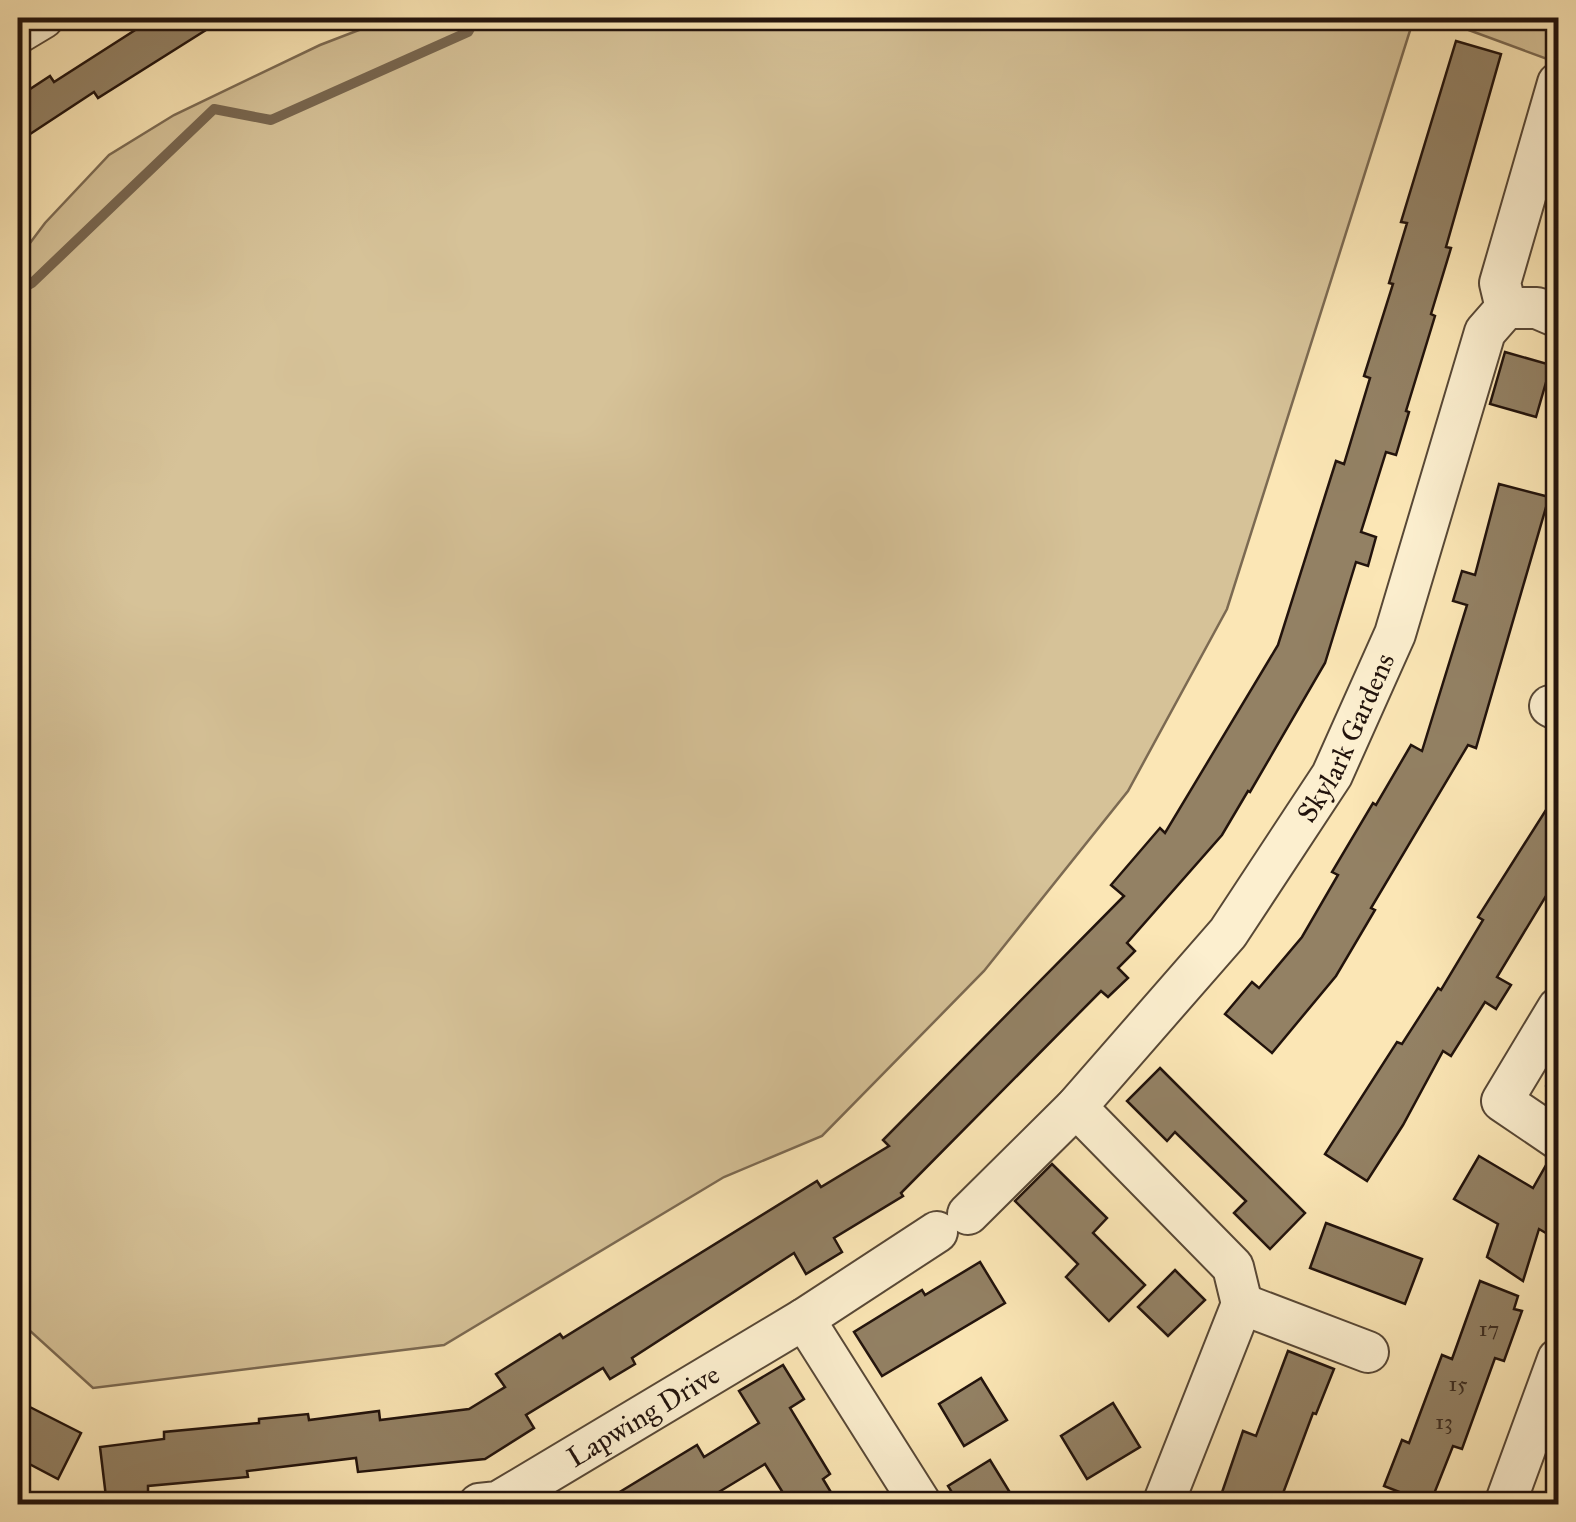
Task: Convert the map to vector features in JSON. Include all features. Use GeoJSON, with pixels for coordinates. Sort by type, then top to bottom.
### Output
{"type":"FeatureCollection","features":[{"type":"Feature","properties":{"kind":"street"},"geometry":{"type":"LineString","coordinates":[[18,33],[43,18]]}},
{"type":"Feature","properties":{"kind":"street"},"geometry":{"type":"LineString","coordinates":[[1558,83],[1500,283],[1506,308],[1536,308],[1558,317]]}},
{"type":"Feature","properties":{"kind":"street","name":"Skylark Gardens"},"geometry":{"type":"LineString","coordinates":[[952,1223],[1076,1107],[1228,933],[1332,775],[1395,634],[1485,332],[1506,308]]}},
{"type":"Feature","properties":{"kind":"street"},"geometry":{"type":"LineString","coordinates":[[1558,1008],[1502,1100],[1558,1138]]}},
{"type":"Feature","properties":{"kind":"street"},"geometry":{"type":"LineString","coordinates":[[1076,1107],[1233,1267],[1242,1304],[1163,1504]]}},
{"type":"Feature","properties":{"kind":"street","name":"Lapwing Drive"},"geometry":{"type":"LineString","coordinates":[[479,1504],[498,1502],[804,1319],[952,1223]]}},
{"type":"Feature","properties":{"kind":"street"},"geometry":{"type":"LineString","coordinates":[[1242,1304],[1368,1352]]}},
{"type":"Feature","properties":{"kind":"street"},"geometry":{"type":"LineString","coordinates":[[804,1319],[920,1504]]}},
{"type":"Feature","properties":{"kind":"street"},"geometry":{"type":"LineString","coordinates":[[1512,1502],[1558,1359]]}},
{"type":"Feature","properties":{"kind":"shaded area"},"geometry":{"type":"Polygon","coordinates":[[[390,18],[1414,18],[1227,609],[1128,791],[984,971],[822,1136],[724,1177],[444,1345],[93,1388],[18,1320],[18,259],[45,223],[109,155],[174,115],[320,45],[390,18]]]}},
{"type":"Feature","properties":{"kind":"shaded area"},"geometry":{"type":"Polygon","coordinates":[[[1436,18],[1558,18],[1558,63],[1436,18]]]}},
{"type":"Feature","properties":{"kind":"shaded area"},"geometry":{"type":"Polygon","coordinates":[[[1558,1058],[1558,1108],[1546,1086],[1558,1058]]]}},
{"type":"Feature","properties":{"kind":"building"},"geometry":{"type":"Polygon","coordinates":[[[154,18],[225,18],[98,98],[94,92],[18,142],[18,97],[50,76],[54,82],[154,18]]]}},
{"type":"Feature","properties":{"kind":"building"},"geometry":{"type":"Polygon","coordinates":[[[1456,41],[1501,54],[1446,247],[1451,248],[1406,411],[1409,412],[1396,455],[1386,452],[1361,532],[1376,537],[1368,566],[1356,562],[1325,663],[1250,792],[1222,835],[1127,943],[1135,951],[1118,968],[1128,978],[1108,997],[1101,991],[901,1193],[903,1196],[834,1238],[842,1252],[806,1274],[794,1253],[632,1358],[635,1364],[610,1379],[603,1368],[526,1415],[534,1428],[485,1459],[358,1472],[356,1458],[247,1471],[248,1477],[148,1486],[148,1492],[106,1497],[100,1447],[164,1439],[164,1432],[259,1423],[259,1419],[308,1414],[309,1420],[379,1411],[380,1420],[469,1409],[505,1387],[496,1374],[560,1334],[563,1338],[817,1181],[821,1187],[889,1146],[883,1140],[1124,896],[1111,885],[1160,828],[1165,833],[1278,645],[1336,461],[1344,464],[1370,378],[1364,376],[1393,284],[1389,283],[1407,223],[1401,222],[1456,41]]]}},
{"type":"Feature","properties":{"kind":"building"},"geometry":{"type":"Polygon","coordinates":[[[1505,352],[1551,365],[1536,417],[1490,404],[1505,352]]]}},
{"type":"Feature","properties":{"kind":"building"},"geometry":{"type":"Polygon","coordinates":[[[1499,484],[1549,497],[1476,748],[1468,745],[1371,908],[1375,910],[1336,976],[1272,1053],[1225,1014],[1252,982],[1259,988],[1302,937],[1338,875],[1332,872],[1373,803],[1376,805],[1411,745],[1422,751],[1467,605],[1453,601],[1462,571],[1475,575],[1499,484]]]}},
{"type":"Feature","properties":{"kind":"building"},"geometry":{"type":"Polygon","coordinates":[[[1558,791],[1558,897],[1549,891],[1497,977],[1511,985],[1496,1009],[1485,1002],[1451,1056],[1443,1051],[1367,1181],[1325,1154],[1397,1042],[1402,1044],[1438,988],[1441,990],[1483,920],[1478,917],[1558,791]]]}},
{"type":"Feature","properties":{"kind":"building"},"geometry":{"type":"Polygon","coordinates":[[[1160,1068],[1305,1213],[1270,1249],[1234,1213],[1246,1201],[1175,1132],[1167,1141],[1127,1101],[1160,1068]]]}},
{"type":"Feature","properties":{"kind":"building"},"geometry":{"type":"Polygon","coordinates":[[[1479,1156],[1533,1188],[1549,1160],[1558,1162],[1558,1240],[1539,1229],[1523,1281],[1487,1257],[1498,1224],[1454,1199],[1479,1156]]]}},
{"type":"Feature","properties":{"kind":"building"},"geometry":{"type":"Polygon","coordinates":[[[1052,1164],[1107,1218],[1093,1233],[1145,1285],[1109,1321],[1066,1277],[1078,1264],[1015,1201],[1052,1164]]]}},
{"type":"Feature","properties":{"kind":"building"},"geometry":{"type":"Polygon","coordinates":[[[1326,1223],[1422,1259],[1405,1304],[1310,1268],[1326,1223]]]}},
{"type":"Feature","properties":{"kind":"building"},"geometry":{"type":"Polygon","coordinates":[[[980,1262],[1005,1303],[882,1376],[854,1332],[922,1290],[925,1295],[980,1262]]]}},
{"type":"Feature","properties":{"kind":"building"},"geometry":{"type":"Polygon","coordinates":[[[1175,1270],[1205,1300],[1168,1336],[1138,1307],[1175,1270]]]}},
{"type":"Feature","properties":{"kind":"building"},"geometry":{"type":"Polygon","coordinates":[[[1480,1281],[1518,1296],[1514,1309],[1522,1311],[1504,1361],[1495,1358],[1462,1449],[1453,1446],[1430,1504],[1384,1486],[1402,1440],[1409,1443],[1442,1355],[1452,1359],[1480,1281]]]}},
{"type":"Feature","properties":{"kind":"building"},"geometry":{"type":"Polygon","coordinates":[[[1288,1351],[1334,1369],[1279,1504],[1218,1504],[1243,1431],[1256,1436],[1288,1351]]]}},
{"type":"Feature","properties":{"kind":"building"},"geometry":{"type":"Polygon","coordinates":[[[783,1365],[804,1399],[790,1408],[830,1474],[823,1479],[838,1504],[790,1504],[765,1464],[699,1504],[600,1504],[697,1445],[704,1457],[759,1423],[739,1391],[783,1365]]]}},
{"type":"Feature","properties":{"kind":"building"},"geometry":{"type":"Polygon","coordinates":[[[981,1378],[1007,1420],[964,1446],[939,1404],[981,1378]]]}},
{"type":"Feature","properties":{"kind":"building"},"geometry":{"type":"Polygon","coordinates":[[[18,1401],[81,1433],[58,1479],[18,1458],[18,1401]]]}},
{"type":"Feature","properties":{"kind":"building"},"geometry":{"type":"Polygon","coordinates":[[[1113,1403],[1140,1447],[1087,1479],[1061,1436],[1113,1403]]]}},
{"type":"Feature","properties":{"kind":"building"},"geometry":{"type":"Polygon","coordinates":[[[990,1460],[1017,1504],[959,1504],[948,1486],[990,1460]]]}},
{"type":"Feature","properties":{"kind":"waterway"},"geometry":{"type":"LineString","coordinates":[[18,291],[32,283],[214,109],[271,120],[468,32],[476,18]]}}]}
